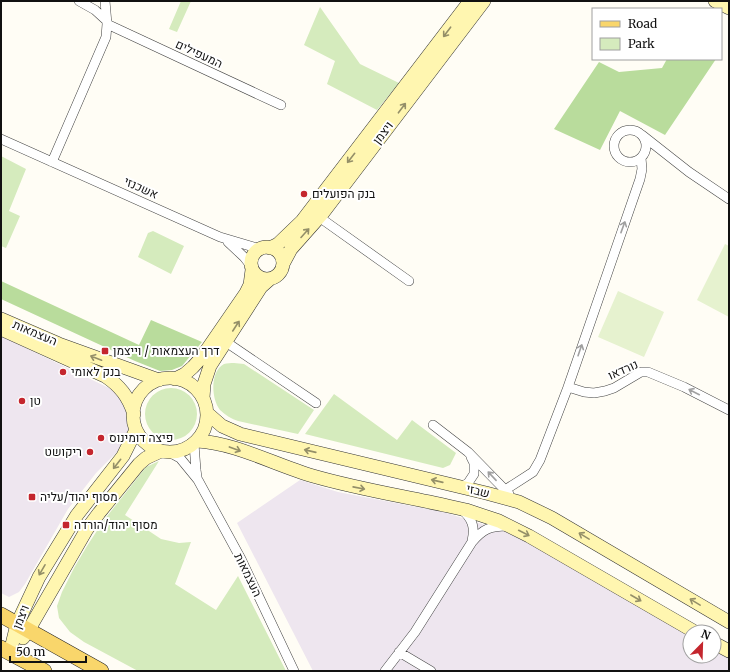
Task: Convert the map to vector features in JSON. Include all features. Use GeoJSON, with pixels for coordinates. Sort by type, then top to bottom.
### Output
{"type":"FeatureCollection","features":[{"type":"Feature","properties":{"kind":"main road"},"geometry":{"type":"LineString","coordinates":[[1,616],[101,671]]}},
{"type":"Feature","properties":{"kind":"main road"},"geometry":{"type":"LineString","coordinates":[[6,650],[44,671]]}},
{"type":"Feature","properties":{"kind":"street","name":"המעפילים"},"geometry":{"type":"LineString","coordinates":[[79,1],[95,10],[107,22],[281,105]]}},
{"type":"Feature","properties":{"kind":"street"},"geometry":{"type":"LineString","coordinates":[[52,162],[106,37],[107,22],[105,1]]}},
{"type":"Feature","properties":{"kind":"street","name":"ויצמן"},"geometry":{"type":"LineString","coordinates":[[265,248],[281,241],[302,221],[470,1]]}},
{"type":"Feature","properties":{"kind":"street","name":"ויצמן"},"geometry":{"type":"LineString","coordinates":[[283,264],[291,249],[319,217],[484,1]]}},
{"type":"Feature","properties":{"kind":"street"},"geometry":{"type":"LineString","coordinates":[[715,1],[729,8]]}},
{"type":"Feature","properties":{"kind":"street"},"geometry":{"type":"LineString","coordinates":[[669,157],[656,153],[642,156],[631,162],[621,160],[614,151],[613,146],[617,135],[621,132],[632,130],[642,135],[689,172],[729,199]]}},
{"type":"Feature","properties":{"kind":"street"},"geometry":{"type":"LineString","coordinates":[[505,490],[533,472],[540,460],[568,387],[640,179],[642,156],[646,144],[642,135]]}},
{"type":"Feature","properties":{"kind":"street","name":"אשכנזי"},"geometry":{"type":"LineString","coordinates":[[1,139],[220,237],[265,248]]}},
{"type":"Feature","properties":{"kind":"street"},"geometry":{"type":"LineString","coordinates":[[319,217],[409,281]]}},
{"type":"Feature","properties":{"kind":"street","name":"אשכנזי"},"geometry":{"type":"LineString","coordinates":[[220,237],[236,248],[252,268]]}},
{"type":"Feature","properties":{"kind":"street"},"geometry":{"type":"LineString","coordinates":[[265,248],[275,250],[281,256],[283,264],[279,273],[270,278],[261,288],[210,366],[204,384],[203,398],[207,413],[207,421],[204,430],[195,443],[186,449],[177,452],[165,452],[148,445],[136,430],[134,421],[136,401],[141,392],[160,380],[175,379],[185,374],[193,367],[206,351],[246,293],[250,285],[252,256],[265,248]]}},
{"type":"Feature","properties":{"kind":"street"},"geometry":{"type":"LineString","coordinates":[[252,268],[255,274],[262,278],[270,278]]}},
{"type":"Feature","properties":{"kind":"street","name":"העצמאות"},"geometry":{"type":"LineString","coordinates":[[1,319],[59,344],[160,380]]}},
{"type":"Feature","properties":{"kind":"street","name":"העצמאות"},"geometry":{"type":"LineString","coordinates":[[1,329],[105,376],[115,382],[126,395],[134,414]]}},
{"type":"Feature","properties":{"kind":"street"},"geometry":{"type":"LineString","coordinates":[[226,342],[316,403]]}},
{"type":"Feature","properties":{"kind":"street","name":"נורדאו"},"geometry":{"type":"LineString","coordinates":[[568,387],[584,392],[594,393],[614,388],[641,372],[648,372],[684,387],[729,410]]}},
{"type":"Feature","properties":{"kind":"street"},"geometry":{"type":"LineString","coordinates":[[175,379],[191,385],[203,398]]}},
{"type":"Feature","properties":{"kind":"street","name":"שבזי"},"geometry":{"type":"LineString","coordinates":[[207,413],[222,426],[240,434],[461,487],[515,502],[552,518],[729,622]]}},
{"type":"Feature","properties":{"kind":"street"},"geometry":{"type":"LineString","coordinates":[[433,425],[468,452],[515,502]]}},
{"type":"Feature","properties":{"kind":"street","name":"ויצמן"},"geometry":{"type":"LineString","coordinates":[[22,628],[38,577],[77,515],[122,456],[136,430]]}},
{"type":"Feature","properties":{"kind":"street","name":"שבזי"},"geometry":{"type":"LineString","coordinates":[[195,443],[208,442],[226,446],[300,472],[346,485],[461,509],[484,516],[536,540],[682,624]]}},
{"type":"Feature","properties":{"kind":"street","name":"העצמאות"},"geometry":{"type":"LineString","coordinates":[[195,443],[198,480]]}},
{"type":"Feature","properties":{"kind":"street","name":"ויצמן"},"geometry":{"type":"LineString","coordinates":[[6,650],[99,513],[139,464],[146,458],[165,452]]}},
{"type":"Feature","properties":{"kind":"street","name":"העצמאות"},"geometry":{"type":"LineString","coordinates":[[165,452],[180,458],[198,480],[241,559],[294,671]]}},
{"type":"Feature","properties":{"kind":"street"},"geometry":{"type":"LineString","coordinates":[[461,487],[468,483],[474,474],[474,463],[468,452]]}},
{"type":"Feature","properties":{"kind":"street","name":"שבזי"},"geometry":{"type":"LineString","coordinates":[[461,509],[469,515],[474,524],[472,542]]}},
{"type":"Feature","properties":{"kind":"street","name":"שבזי"},"geometry":{"type":"LineString","coordinates":[[385,671],[426,616],[472,542],[480,533],[487,529],[498,526],[508,526]]}},
{"type":"Feature","properties":{"kind":"street"},"geometry":{"type":"LineString","coordinates":[[399,652],[431,671]]}},
{"type":"Feature","properties":{"kind":"shaded area"},"geometry":{"type":"Polygon","coordinates":[[[1,336],[111,389],[119,396],[130,421],[131,434],[124,445],[96,473],[68,509],[25,584],[19,592],[9,597],[1,593],[1,336]]]}},
{"type":"Feature","properties":{"kind":"shaded area"},"geometry":{"type":"Polygon","coordinates":[[[300,480],[338,492],[443,512],[505,531],[546,548],[682,627],[682,664],[722,664],[722,651],[729,655],[729,671],[313,671],[237,523],[300,480]]]}},
{"type":"Feature","properties":{"kind":"green space"},"geometry":{"type":"Polygon","coordinates":[[[181,1],[191,1],[177,32],[169,29],[181,1]]]}},
{"type":"Feature","properties":{"kind":"green space"},"geometry":{"type":"Polygon","coordinates":[[[320,7],[360,64],[399,83],[377,110],[327,84],[335,61],[304,45],[320,7]]]}},
{"type":"Feature","properties":{"kind":"green space"},"geometry":{"type":"Polygon","coordinates":[[[666,60],[715,60],[665,135],[620,111],[600,150],[554,129],[599,62],[619,72],[662,68],[666,60]]]}},
{"type":"Feature","properties":{"kind":"green space"},"geometry":{"type":"Polygon","coordinates":[[[1,156],[26,169],[9,211],[20,216],[6,248],[1,246],[1,156]]]}},
{"type":"Feature","properties":{"kind":"green space"},"geometry":{"type":"Polygon","coordinates":[[[153,231],[184,246],[171,274],[138,257],[148,233],[153,231]]]}},
{"type":"Feature","properties":{"kind":"green space"},"geometry":{"type":"Polygon","coordinates":[[[725,244],[729,246],[729,317],[697,300],[725,244]]]}},
{"type":"Feature","properties":{"kind":"green space"},"geometry":{"type":"Polygon","coordinates":[[[1,281],[139,345],[151,320],[202,342],[182,366],[172,370],[160,371],[135,361],[1,299],[1,281]]]}},
{"type":"Feature","properties":{"kind":"green space"},"geometry":{"type":"Polygon","coordinates":[[[618,291],[664,312],[644,357],[598,337],[618,291]]]}},
{"type":"Feature","properties":{"kind":"green space"},"geometry":{"type":"Polygon","coordinates":[[[224,364],[244,364],[314,410],[298,434],[238,421],[224,414],[220,410],[215,399],[213,386],[214,379],[219,368],[224,364]]]}},
{"type":"Feature","properties":{"kind":"green space"},"geometry":{"type":"Polygon","coordinates":[[[171,388],[185,392],[193,400],[197,414],[193,428],[185,436],[171,440],[157,436],[149,428],[145,414],[149,400],[157,392],[171,388]]]}},
{"type":"Feature","properties":{"kind":"green space"},"geometry":{"type":"Polygon","coordinates":[[[334,394],[397,440],[412,420],[456,453],[450,465],[443,468],[305,434],[334,394]]]}},
{"type":"Feature","properties":{"kind":"green space"},"geometry":{"type":"Polygon","coordinates":[[[159,461],[125,515],[161,539],[179,543],[191,542],[175,584],[216,610],[238,576],[286,671],[138,671],[84,642],[70,632],[59,618],[57,606],[62,592],[87,546],[104,520],[146,467],[159,461]]]}},
{"type":"Feature","properties":{"kind":"place","name":"בנק הפועלים"},"geometry":{"type":"Point","coordinates":[304,194]}},
{"type":"Feature","properties":{"kind":"place","name":"דרך העצמאות / וייצמן"},"geometry":{"type":"Point","coordinates":[105,351]}},
{"type":"Feature","properties":{"kind":"place","name":"בנק לאומי"},"geometry":{"type":"Point","coordinates":[63,372]}},
{"type":"Feature","properties":{"kind":"place","name":"טן"},"geometry":{"type":"Point","coordinates":[22,401]}},
{"type":"Feature","properties":{"kind":"place","name":"פיצה דומינוס"},"geometry":{"type":"Point","coordinates":[101,438]}},
{"type":"Feature","properties":{"kind":"place","name":"ריקושט"},"geometry":{"type":"Point","coordinates":[90,452]}},
{"type":"Feature","properties":{"kind":"place","name":"מסוף יהוד/עליה"},"geometry":{"type":"Point","coordinates":[32,497]}},
{"type":"Feature","properties":{"kind":"place","name":"מסוף יהוד/הורדה"},"geometry":{"type":"Point","coordinates":[66,525]}}]}
